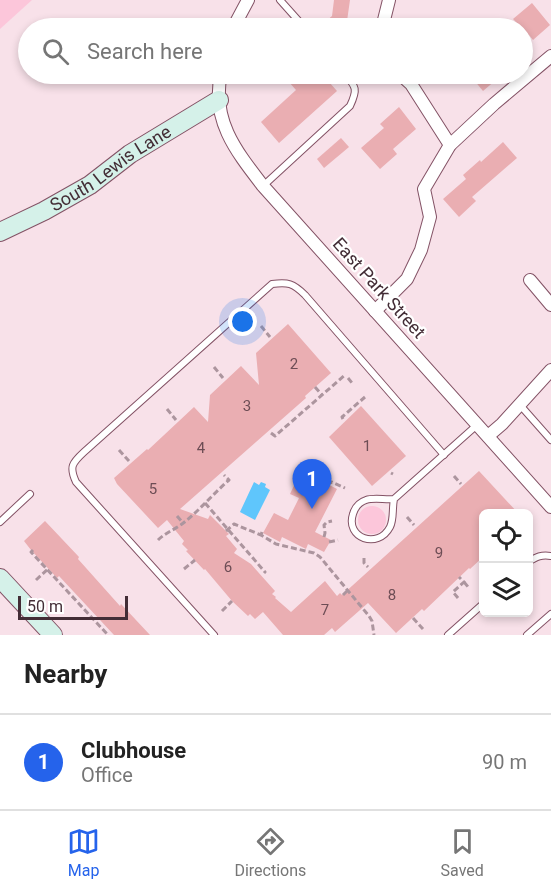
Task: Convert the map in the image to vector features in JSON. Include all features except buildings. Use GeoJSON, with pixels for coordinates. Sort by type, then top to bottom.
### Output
{"type":"FeatureCollection","features":[{"type":"Feature","properties":{"kind":"street"},"geometry":{"type":"LineString","coordinates":[[238,18],[248,0]]}},
{"type":"Feature","properties":{"kind":"street"},"geometry":{"type":"LineString","coordinates":[[384,18],[388,0]]}},
{"type":"Feature","properties":{"kind":"street"},"geometry":{"type":"LineString","coordinates":[[533,71],[551,56]]}},
{"type":"Feature","properties":{"kind":"street","name":"East Park Street"},"geometry":{"type":"LineString","coordinates":[[220,84],[219,100],[224,128],[241,157],[263,186],[551,507]]}},
{"type":"Feature","properties":{"kind":"street"},"geometry":{"type":"LineString","coordinates":[[411,84],[450,145]]}},
{"type":"Feature","properties":{"kind":"street"},"geometry":{"type":"LineString","coordinates":[[375,311],[407,279],[421,250],[430,217],[424,189],[450,145],[518,84]]}},
{"type":"Feature","properties":{"kind":"street","name":"South Lewis Lane"},"geometry":{"type":"LineString","coordinates":[[0,232],[44,211],[90,184],[130,154],[219,100]]}},
{"type":"Feature","properties":{"kind":"street"},"geometry":{"type":"LineString","coordinates":[[530,280],[551,305]]}},
{"type":"Feature","properties":{"kind":"street"},"geometry":{"type":"LineString","coordinates":[[488,436],[502,424],[551,370]]}},
{"type":"Feature","properties":{"kind":"street"},"geometry":{"type":"LineString","coordinates":[[0,578],[53,635]]}},
{"type":"Feature","properties":{"kind":"lane"},"geometry":{"type":"LineString","coordinates":[[280,0],[296,18]]}},
{"type":"Feature","properties":{"kind":"lane"},"geometry":{"type":"LineString","coordinates":[[263,186],[350,106],[356,94],[353,84]]}},
{"type":"Feature","properties":{"kind":"lane"},"geometry":{"type":"LineString","coordinates":[[214,635],[76,482],[71,468],[75,460],[272,284],[284,282],[295,285],[444,455]]}},
{"type":"Feature","properties":{"kind":"lane"},"geometry":{"type":"LineString","coordinates":[[520,405],[551,440]]}},
{"type":"Feature","properties":{"kind":"lane"},"geometry":{"type":"LineString","coordinates":[[394,499],[392,521],[385,534],[376,540],[368,540],[355,532],[352,516],[357,506],[365,500],[394,499],[477,425]]}},
{"type":"Feature","properties":{"kind":"lane"},"geometry":{"type":"LineString","coordinates":[[0,522],[30,494]]}},
{"type":"Feature","properties":{"kind":"lane"},"geometry":{"type":"LineString","coordinates":[[533,559],[545,555],[551,556]]}},
{"type":"Feature","properties":{"kind":"lane"},"geometry":{"type":"LineString","coordinates":[[448,635],[479,607]]}},
{"type":"Feature","properties":{"kind":"lane"},"geometry":{"type":"LineString","coordinates":[[529,634],[551,614]]}},
{"type":"Feature","properties":{"kind":"path"},"geometry":{"type":"LineString","coordinates":[[261,326],[270,337]]}},
{"type":"Feature","properties":{"kind":"path"},"geometry":{"type":"LineString","coordinates":[[213,367],[223,378]]}},
{"type":"Feature","properties":{"kind":"path"},"geometry":{"type":"LineString","coordinates":[[271,433],[275,436],[347,376],[352,383]]}},
{"type":"Feature","properties":{"kind":"path"},"geometry":{"type":"LineString","coordinates":[[315,387],[322,395]]}},
{"type":"Feature","properties":{"kind":"path"},"geometry":{"type":"LineString","coordinates":[[344,419],[342,417],[364,397]]}},
{"type":"Feature","properties":{"kind":"path"},"geometry":{"type":"LineString","coordinates":[[167,409],[176,420]]}},
{"type":"Feature","properties":{"kind":"path"},"geometry":{"type":"LineString","coordinates":[[119,450],[129,461]]}},
{"type":"Feature","properties":{"kind":"path"},"geometry":{"type":"LineString","coordinates":[[158,540],[183,523],[229,480],[224,475]]}},
{"type":"Feature","properties":{"kind":"path"},"geometry":{"type":"LineString","coordinates":[[454,476],[461,484]]}},
{"type":"Feature","properties":{"kind":"path"},"geometry":{"type":"LineString","coordinates":[[327,484],[332,482],[345,488]]}},
{"type":"Feature","properties":{"kind":"path"},"geometry":{"type":"LineString","coordinates":[[205,503],[264,573]]}},
{"type":"Feature","properties":{"kind":"path"},"geometry":{"type":"LineString","coordinates":[[177,516],[183,523]]}},
{"type":"Feature","properties":{"kind":"path"},"geometry":{"type":"LineString","coordinates":[[407,517],[414,525]]}},
{"type":"Feature","properties":{"kind":"path"},"geometry":{"type":"LineString","coordinates":[[324,537],[324,525],[332,521]]}},
{"type":"Feature","properties":{"kind":"path"},"geometry":{"type":"LineString","coordinates":[[227,530],[234,524],[262,534],[276,544],[317,555],[369,616],[375,635]]}},
{"type":"Feature","properties":{"kind":"path"},"geometry":{"type":"LineString","coordinates":[[329,542],[338,540]]}},
{"type":"Feature","properties":{"kind":"path"},"geometry":{"type":"LineString","coordinates":[[33,550],[31,552],[108,634],[111,630]]}},
{"type":"Feature","properties":{"kind":"path"},"geometry":{"type":"LineString","coordinates":[[364,558],[364,563],[368,567]]}},
{"type":"Feature","properties":{"kind":"path"},"geometry":{"type":"LineString","coordinates":[[184,569],[195,560]]}},
{"type":"Feature","properties":{"kind":"path"},"geometry":{"type":"LineString","coordinates":[[36,580],[48,568]]}},
{"type":"Feature","properties":{"kind":"path"},"geometry":{"type":"LineString","coordinates":[[459,577],[469,588]]}},
{"type":"Feature","properties":{"kind":"path"},"geometry":{"type":"LineString","coordinates":[[458,598],[453,592],[464,582]]}},
{"type":"Feature","properties":{"kind":"path"},"geometry":{"type":"LineString","coordinates":[[70,593],[74,590]]}},
{"type":"Feature","properties":{"kind":"path"},"geometry":{"type":"LineString","coordinates":[[342,595],[348,590]]}},
{"type":"Feature","properties":{"kind":"path"},"geometry":{"type":"LineString","coordinates":[[222,611],[232,601]]}},
{"type":"Feature","properties":{"kind":"path"},"geometry":{"type":"LineString","coordinates":[[84,609],[88,605]]}},
{"type":"Feature","properties":{"kind":"path"},"geometry":{"type":"LineString","coordinates":[[413,618],[423,629]]}},
{"type":"Feature","properties":{"kind":"shaded area"},"geometry":{"type":"Polygon","coordinates":[[[0,0],[32,0],[0,29],[0,0]]]}},
{"type":"Feature","properties":{"kind":"shaded area"},"geometry":{"type":"Polygon","coordinates":[[[372,506],[382,510],[386,520],[382,530],[372,534],[362,530],[358,520],[362,510],[372,506]]]}},
{"type":"Feature","properties":{"kind":"water"},"geometry":{"type":"Polygon","coordinates":[[[254,482],[259,485],[261,482],[266,484],[265,487],[270,490],[255,520],[240,512],[254,482]]]}},
{"type":"Feature","properties":{"kind":"place","name":"Clubhouse"},"geometry":{"type":"Point","coordinates":[312,509]}}]}
